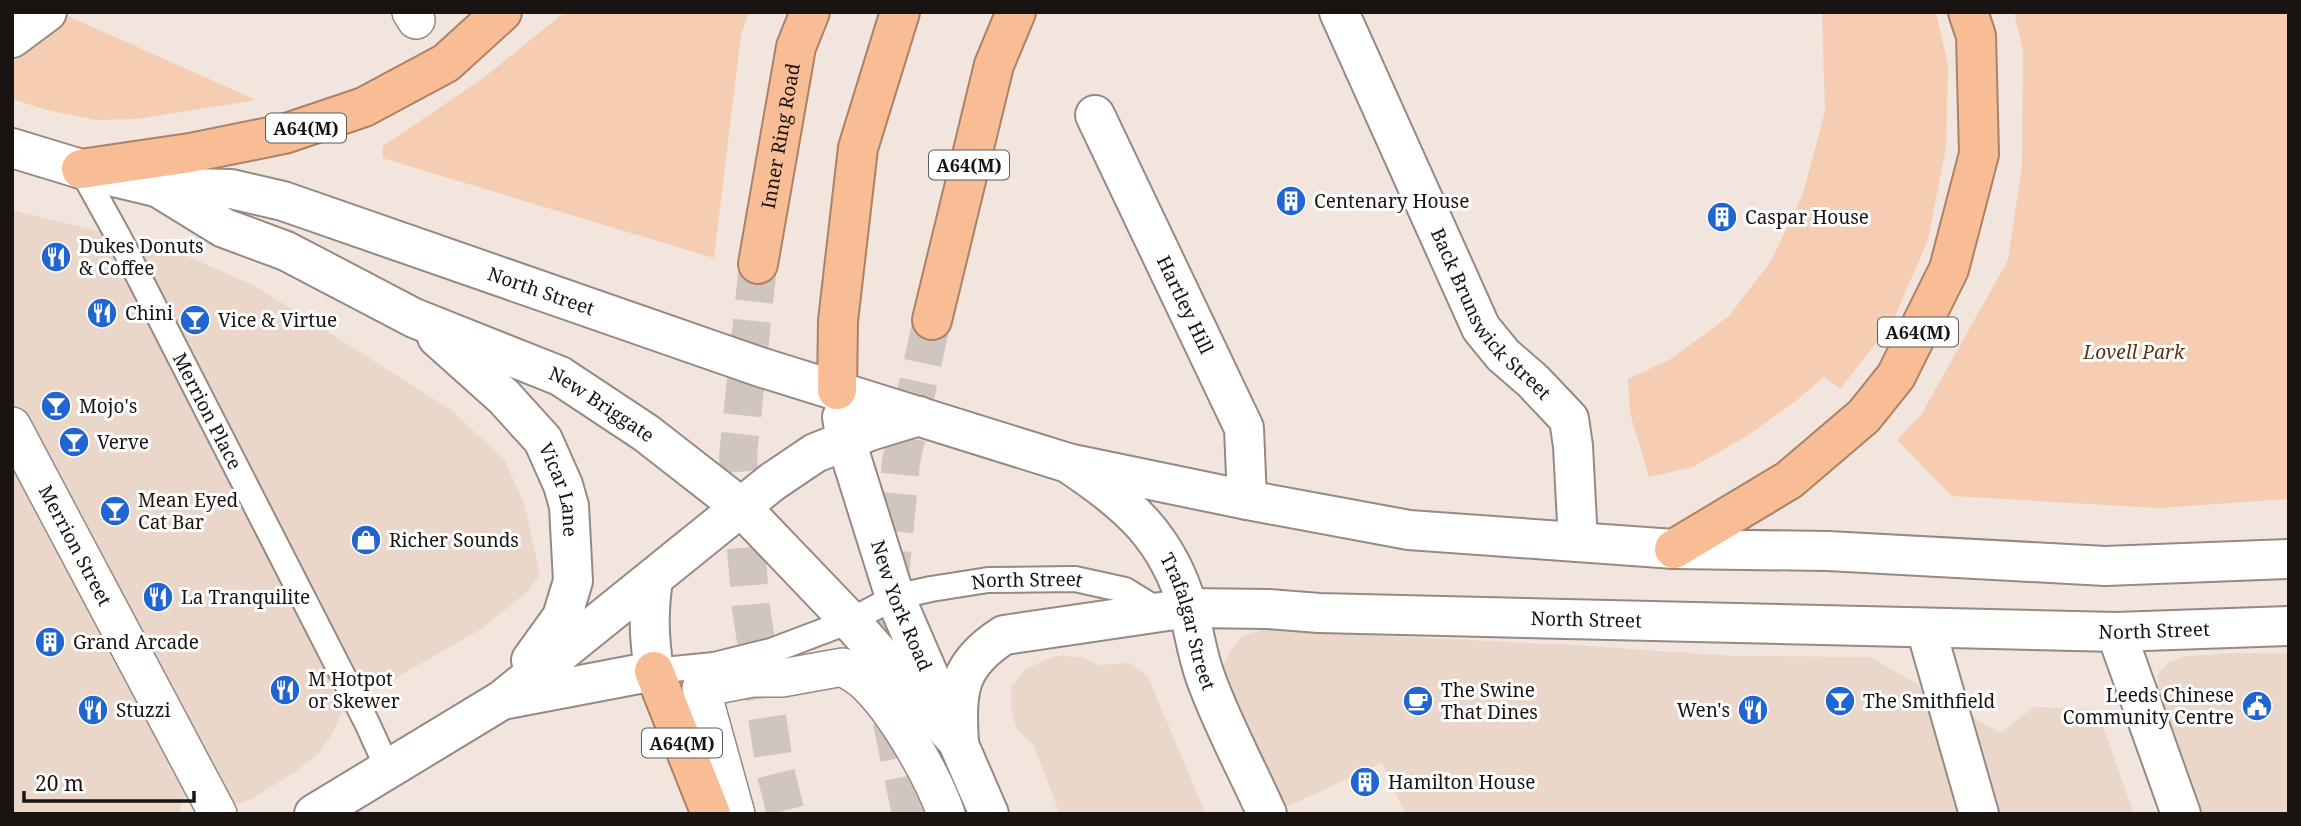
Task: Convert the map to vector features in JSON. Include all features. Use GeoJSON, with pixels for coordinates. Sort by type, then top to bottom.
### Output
{"type":"FeatureCollection","features":[{"type":"Feature","properties":{"kind":"highway","name":"A64(M)"},"geometry":{"type":"LineString","coordinates":[[81,169],[190,153],[284,134],[352,112],[446,63],[502,12]]}},
{"type":"Feature","properties":{"kind":"highway","name":"Inner Ring Road"},"geometry":{"type":"LineString","coordinates":[[758,264],[796,47],[810,12]]}},
{"type":"Feature","properties":{"kind":"highway"},"geometry":{"type":"LineString","coordinates":[[837,390],[838,321],[858,148],[900,12]]}},
{"type":"Feature","properties":{"kind":"highway","name":"A64(M)"},"geometry":{"type":"LineString","coordinates":[[932,320],[994,65],[1016,12]]}},
{"type":"Feature","properties":{"kind":"highway","name":"A64(M)"},"geometry":{"type":"LineString","coordinates":[[1674,550],[1789,480],[1864,416],[1896,376],[1949,269],[1979,155],[1976,36],[1968,12]]}},
{"type":"Feature","properties":{"kind":"highway","name":"A64(M)"},"geometry":{"type":"LineString","coordinates":[[654,671],[711,814]]}},
{"type":"Feature","properties":{"kind":"street"},"geometry":{"type":"LineString","coordinates":[[12,38],[47,12]]}},
{"type":"Feature","properties":{"kind":"street","name":"Back Brunswick Street"},"geometry":{"type":"LineString","coordinates":[[1339,12],[1481,328],[1503,355],[1533,381],[1569,419],[1578,542]]}},
{"type":"Feature","properties":{"kind":"street","name":"Hartley Hill"},"geometry":{"type":"LineString","coordinates":[[1095,115],[1244,428],[1247,500]]}},
{"type":"Feature","properties":{"kind":"street","name":"New Briggate"},"geometry":{"type":"LineString","coordinates":[[12,148],[81,169],[156,187],[231,189],[283,201]]}},
{"type":"Feature","properties":{"kind":"street","name":"New Briggate"},"geometry":{"type":"LineString","coordinates":[[156,187],[223,229],[286,251],[414,318],[560,376],[646,433],[741,507],[850,621],[959,743]]}},
{"type":"Feature","properties":{"kind":"street","name":"North Street"},"geometry":{"type":"LineString","coordinates":[[283,201],[694,345],[1068,463],[1409,530],[1674,550],[1828,551],[2105,566],[2289,559]]}},
{"type":"Feature","properties":{"kind":"street","name":"Vicar Lane"},"geometry":{"type":"LineString","coordinates":[[414,318],[504,397],[543,440],[563,485],[569,506],[573,582],[562,617],[502,700]]}},
{"type":"Feature","properties":{"kind":"street","name":"New York Road"},"geometry":{"type":"LineString","coordinates":[[837,390],[846,441],[895,597],[989,814]]}},
{"type":"Feature","properties":{"kind":"street"},"geometry":{"type":"LineString","coordinates":[[741,507],[815,453],[919,416]]}},
{"type":"Feature","properties":{"kind":"street","name":"Merrion Street"},"geometry":{"type":"LineString","coordinates":[[12,426],[218,814]]}},
{"type":"Feature","properties":{"kind":"street","name":"Trafalgar Street"},"geometry":{"type":"LineString","coordinates":[[1068,463],[1115,495],[1144,523],[1171,563],[1173,609],[1266,814]]}},
{"type":"Feature","properties":{"kind":"street","name":"Vicar Lane"},"geometry":{"type":"LineString","coordinates":[[314,814],[502,700],[741,507]]}},
{"type":"Feature","properties":{"kind":"street"},"geometry":{"type":"LineString","coordinates":[[653,580],[648,633],[654,671]]}},
{"type":"Feature","properties":{"kind":"street"},"geometry":{"type":"LineString","coordinates":[[959,743],[956,705],[965,672],[985,647],[1004,635],[1173,609]]}},
{"type":"Feature","properties":{"kind":"street","name":"North Street"},"geometry":{"type":"LineString","coordinates":[[1173,609],[2116,632],[2289,626]]}},
{"type":"Feature","properties":{"kind":"street"},"geometry":{"type":"LineString","coordinates":[[1926,629],[1979,814]]}},
{"type":"Feature","properties":{"kind":"street"},"geometry":{"type":"LineString","coordinates":[[2116,632],[2180,814]]}},
{"type":"Feature","properties":{"kind":"street"},"geometry":{"type":"LineString","coordinates":[[736,814],[701,688],[752,678],[782,678],[844,667],[866,682],[890,712],[940,795],[946,814]]}},
{"type":"Feature","properties":{"kind":"street","name":"Vicar Lane"},"geometry":{"type":"LineString","coordinates":[[502,700],[654,671]]}},
{"type":"Feature","properties":{"kind":"lane","name":"Merrion Place"},"geometry":{"type":"LineString","coordinates":[[81,169],[125,248],[388,769]]}},
{"type":"Feature","properties":{"kind":"lane","name":"North Street"},"geometry":{"type":"LineString","coordinates":[[895,597],[988,580],[1075,579],[1125,590],[1173,609]]}},
{"type":"Feature","properties":{"kind":"lane","name":"Vicar Lane"},"geometry":{"type":"LineString","coordinates":[[654,671],[714,665],[771,651],[850,621],[895,597]]}},
{"type":"Feature","properties":{"kind":"shaded area"},"geometry":{"type":"Polygon","coordinates":[[[12,210],[144,242],[185,255],[257,287],[453,411],[505,461],[524,503],[540,574],[529,590],[483,628],[385,684],[374,687],[344,708],[334,731],[319,753],[252,799],[239,804],[228,799],[216,779],[183,798],[179,814],[12,814],[12,210]]]}},
{"type":"Feature","properties":{"kind":"shaded area"},"geometry":{"type":"Polygon","coordinates":[[[1263,630],[1573,645],[1734,656],[1871,657],[2000,733],[2034,707],[2097,709],[2134,814],[1405,814],[1382,763],[1282,809],[1222,679],[1223,665],[1242,636],[1263,630]]]}},
{"type":"Feature","properties":{"kind":"shaded area"},"geometry":{"type":"Polygon","coordinates":[[[2289,653],[2289,814],[2202,814],[2157,691],[2158,673],[2169,662],[2186,656],[2289,653]]]}},
{"type":"Feature","properties":{"kind":"shaded area"},"geometry":{"type":"Polygon","coordinates":[[[1055,656],[1082,657],[1099,665],[1130,663],[1148,677],[1206,814],[1060,814],[1033,744],[1017,730],[1011,708],[1011,687],[1025,669],[1055,656]]]}},
{"type":"Feature","properties":{"kind":"green space"},"geometry":{"type":"Polygon","coordinates":[[[565,12],[749,12],[741,35],[714,258],[382,158],[383,146],[482,79],[565,12]]]}},
{"type":"Feature","properties":{"kind":"green space"},"geometry":{"type":"Polygon","coordinates":[[[1822,12],[1936,12],[1948,66],[1946,147],[1928,240],[1892,323],[1840,389],[1824,377],[1747,436],[1693,467],[1649,477],[1630,413],[1628,379],[1671,359],[1729,316],[1771,261],[1803,194],[1825,111],[1822,12]]]}},
{"type":"Feature","properties":{"kind":"green space","name":"Lovell Park"},"geometry":{"type":"Polygon","coordinates":[[[2014,12],[2289,12],[2289,499],[2158,508],[1952,496],[1897,440],[1921,415],[2008,260],[2022,166],[2023,51],[2014,12]]]}},
{"type":"Feature","properties":{"kind":"green space"},"geometry":{"type":"Polygon","coordinates":[[[68,16],[256,100],[137,119],[96,120],[47,110],[12,99],[12,64],[38,38],[68,16]]]}},
{"type":"Feature","properties":{"kind":"tunnel"},"geometry":{"type":"LineString","coordinates":[[758,264],[738,456],[751,608],[775,770],[786,814]]}},
{"type":"Feature","properties":{"kind":"tunnel"},"geometry":{"type":"LineString","coordinates":[[911,814],[891,718],[889,588],[901,462],[932,320]]}},
{"type":"Feature","properties":{"kind":"place","name":"Centenary House"},"geometry":{"type":"Point","coordinates":[1291,201]}},
{"type":"Feature","properties":{"kind":"place","name":"Caspar House"},"geometry":{"type":"Point","coordinates":[1722,217]}},
{"type":"Feature","properties":{"kind":"place","name":"Dukes Donuts & Coffee"},"geometry":{"type":"Point","coordinates":[56,257]}},
{"type":"Feature","properties":{"kind":"place","name":"Chini"},"geometry":{"type":"Point","coordinates":[102,313]}},
{"type":"Feature","properties":{"kind":"place","name":"Vice & Virtue"},"geometry":{"type":"Point","coordinates":[195,320]}},
{"type":"Feature","properties":{"kind":"place","name":"Mojo's"},"geometry":{"type":"Point","coordinates":[56,406]}},
{"type":"Feature","properties":{"kind":"place","name":"Verve"},"geometry":{"type":"Point","coordinates":[74,442]}},
{"type":"Feature","properties":{"kind":"place","name":"Mean Eyed Cat Bar"},"geometry":{"type":"Point","coordinates":[115,511]}},
{"type":"Feature","properties":{"kind":"place","name":"Richer Sounds"},"geometry":{"type":"Point","coordinates":[366,540]}},
{"type":"Feature","properties":{"kind":"place","name":"La Tranquilite"},"geometry":{"type":"Point","coordinates":[158,597]}},
{"type":"Feature","properties":{"kind":"place","name":"Grand Arcade"},"geometry":{"type":"Point","coordinates":[50,642]}},
{"type":"Feature","properties":{"kind":"place","name":"M Hotpot or Skewer"},"geometry":{"type":"Point","coordinates":[285,690]}},
{"type":"Feature","properties":{"kind":"place","name":"The Swine That Dines"},"geometry":{"type":"Point","coordinates":[1418,701]}},
{"type":"Feature","properties":{"kind":"place","name":"The Smithfield"},"geometry":{"type":"Point","coordinates":[1840,701]}},
{"type":"Feature","properties":{"kind":"place","name":"Leeds Chinese Community Centre"},"geometry":{"type":"Point","coordinates":[2257,706]}},
{"type":"Feature","properties":{"kind":"place","name":"Stuzzi"},"geometry":{"type":"Point","coordinates":[93,710]}},
{"type":"Feature","properties":{"kind":"place","name":"Wen's"},"geometry":{"type":"Point","coordinates":[1753,710]}},
{"type":"Feature","properties":{"kind":"place","name":"Hamilton House"},"geometry":{"type":"Point","coordinates":[1365,782]}}]}
